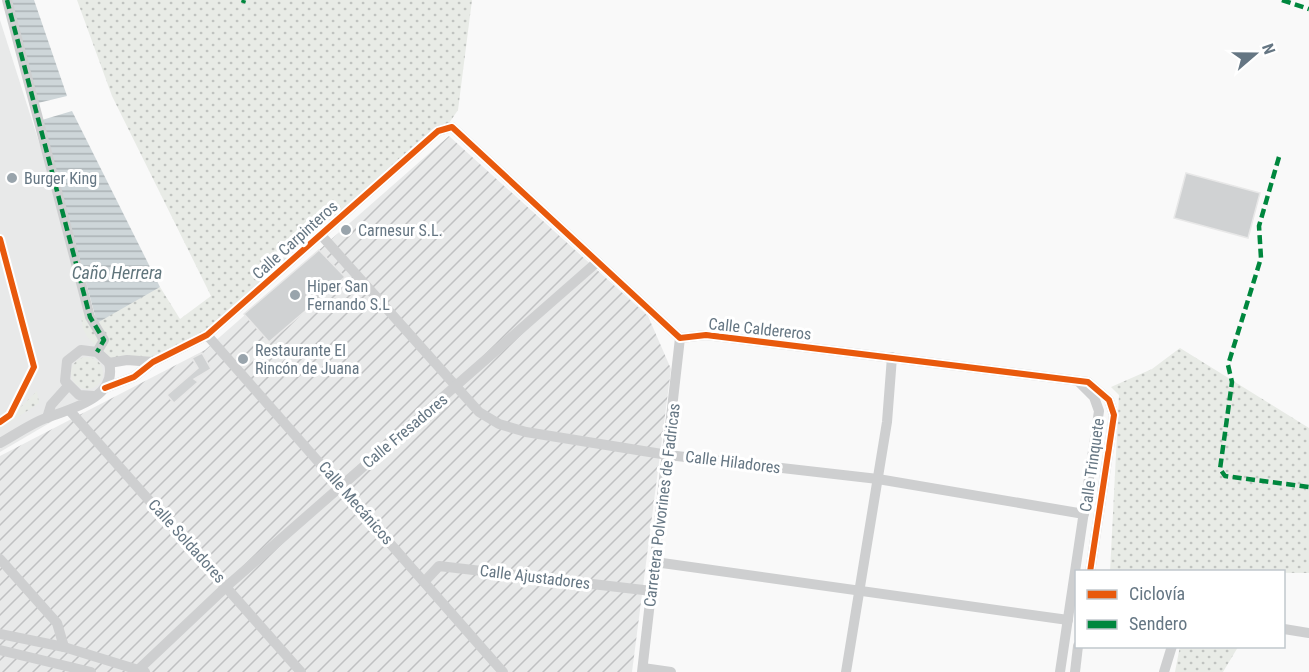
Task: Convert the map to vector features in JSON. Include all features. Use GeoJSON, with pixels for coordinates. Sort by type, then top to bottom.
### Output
{"type":"FeatureCollection","features":[{"type":"Feature","properties":{"kind":"street"},"geometry":{"type":"LineString","coordinates":[[7,0],[90,317],[104,340],[97,352]]}},
{"type":"Feature","properties":{"kind":"street","name":"Calle Carpinteros"},"geometry":{"type":"LineString","coordinates":[[153,362],[207,335],[438,131],[447,126],[456,129],[596,263]]}},
{"type":"Feature","properties":{"kind":"street","name":"Calle Hiladores"},"geometry":{"type":"LineString","coordinates":[[321,235],[478,411],[499,424],[526,432],[668,455],[878,479],[1084,514]]}},
{"type":"Feature","properties":{"kind":"street"},"geometry":{"type":"LineString","coordinates":[[596,263],[680,338]]}},
{"type":"Feature","properties":{"kind":"street","name":"Calle Fresadores"},"geometry":{"type":"LineString","coordinates":[[139,671],[227,586],[596,263]]}},
{"type":"Feature","properties":{"kind":"street","name":"Calle Mecánicos"},"geometry":{"type":"LineString","coordinates":[[207,335],[503,672]]}},
{"type":"Feature","properties":{"kind":"street","name":"Calle Caldereros"},"geometry":{"type":"LineString","coordinates":[[680,338],[706,335],[1079,382]]}},
{"type":"Feature","properties":{"kind":"street","name":"Carretera Polvorines de Fadricas"},"geometry":{"type":"LineString","coordinates":[[643,670],[680,338]]}},
{"type":"Feature","properties":{"kind":"street"},"geometry":{"type":"LineString","coordinates":[[94,396],[79,395],[68,386],[64,375],[67,361],[81,350],[97,352],[109,363],[111,372],[105,388]]}},
{"type":"Feature","properties":{"kind":"street"},"geometry":{"type":"LineString","coordinates":[[846,672],[887,422],[892,357]]}},
{"type":"Feature","properties":{"kind":"street"},"geometry":{"type":"LineString","coordinates":[[109,363],[127,360],[153,362]]}},
{"type":"Feature","properties":{"kind":"street"},"geometry":{"type":"LineString","coordinates":[[0,443],[47,418],[70,411],[105,388],[134,377],[153,362]]}},
{"type":"Feature","properties":{"kind":"street","name":"Calle Trinquete"},"geometry":{"type":"LineString","coordinates":[[1076,570],[1098,411],[1094,397],[1079,382]]}},
{"type":"Feature","properties":{"kind":"street","name":"Calle Trinquete"},"geometry":{"type":"LineString","coordinates":[[1079,382],[1088,382],[1100,391],[1109,400],[1114,415],[1090,570]]}},
{"type":"Feature","properties":{"kind":"street"},"geometry":{"type":"LineString","coordinates":[[47,418],[51,405],[68,386]]}},
{"type":"Feature","properties":{"kind":"street","name":"Calle Soldadores"},"geometry":{"type":"LineString","coordinates":[[70,411],[302,672]]}},
{"type":"Feature","properties":{"kind":"street"},"geometry":{"type":"LineString","coordinates":[[0,559],[57,623],[64,647]]}},
{"type":"Feature","properties":{"kind":"street"},"geometry":{"type":"LineString","coordinates":[[655,562],[859,593],[1068,620]]}},
{"type":"Feature","properties":{"kind":"street","name":"Calle Ajustadores"},"geometry":{"type":"LineString","coordinates":[[425,581],[439,566],[652,591]]}},
{"type":"Feature","properties":{"kind":"street","name":"Calle Trinquete"},"geometry":{"type":"LineString","coordinates":[[1060,672],[1075,574]]}},
{"type":"Feature","properties":{"kind":"street"},"geometry":{"type":"LineString","coordinates":[[1285,629],[1309,633]]}},
{"type":"Feature","properties":{"kind":"street"},"geometry":{"type":"LineString","coordinates":[[0,634],[64,647],[139,671]]}},
{"type":"Feature","properties":{"kind":"street"},"geometry":{"type":"LineString","coordinates":[[1075,672],[1078,648]]}},
{"type":"Feature","properties":{"kind":"street"},"geometry":{"type":"LineString","coordinates":[[1164,672],[1171,648]]}},
{"type":"Feature","properties":{"kind":"street"},"geometry":{"type":"LineString","coordinates":[[0,650],[91,672]]}},
{"type":"Feature","properties":{"kind":"street"},"geometry":{"type":"LineString","coordinates":[[643,670],[671,672]]}},
{"type":"Feature","properties":{"kind":"shaded area"},"geometry":{"type":"Polygon","coordinates":[[[77,0],[472,0],[458,110],[447,126],[207,335],[153,362],[109,363],[100,341],[97,346],[84,331],[83,311],[90,317],[160,287],[180,319],[211,296],[112,96],[77,0]]]}},
{"type":"Feature","properties":{"kind":"shaded area"},"geometry":{"type":"Polygon","coordinates":[[[0,20],[116,384],[0,452],[0,20]]]}},
{"type":"Feature","properties":{"kind":"shaded area"},"geometry":{"type":"Polygon","coordinates":[[[449,136],[648,316],[671,369],[632,672],[0,672],[0,456],[205,350],[449,136]]]}},
{"type":"Feature","properties":{"kind":"shaded area"},"geometry":{"type":"Polygon","coordinates":[[[1180,348],[1309,428],[1309,573],[1285,573],[1285,570],[1110,570],[1119,395],[1111,387],[1152,369],[1180,348]]]}},
{"type":"Feature","properties":{"kind":"shaded area"},"geometry":{"type":"Polygon","coordinates":[[[87,357],[98,362],[103,373],[98,384],[87,389],[76,384],[71,373],[76,362],[87,357]]]}},
{"type":"Feature","properties":{"kind":"shaded area"},"geometry":{"type":"Polygon","coordinates":[[[37,391],[39,403],[0,429],[0,423],[5,422],[37,391]]]}},
{"type":"Feature","properties":{"kind":"shaded area"},"geometry":{"type":"Polygon","coordinates":[[[1180,648],[1237,648],[1223,672],[1175,672],[1180,648]]]}},
{"type":"Feature","properties":{"kind":"water"},"geometry":{"type":"Polygon","coordinates":[[[10,0],[34,0],[67,96],[38,103],[10,0]]]}},
{"type":"Feature","properties":{"kind":"water","name":"Caño Herrera"},"geometry":{"type":"Polygon","coordinates":[[[72,111],[160,287],[97,323],[42,120],[72,111]]]}},
{"type":"Feature","properties":{"kind":"building"},"geometry":{"type":"Polygon","coordinates":[[[1186,173],[1260,193],[1248,238],[1174,218],[1186,173]]]}},
{"type":"Feature","properties":{"kind":"building","name":"Hiper San Fernando S.L"},"geometry":{"type":"Polygon","coordinates":[[[319,250],[345,277],[269,342],[244,314],[319,250]]]}},
{"type":"Feature","properties":{"kind":"building"},"geometry":{"type":"Polygon","coordinates":[[[202,353],[211,369],[194,379],[198,382],[174,403],[167,395],[198,368],[192,358],[202,353]]]}},
{"type":"Feature","properties":{"kind":"marked path"},"geometry":{"type":"LineString","coordinates":[[7,0],[90,317],[104,340],[97,352]]}},
{"type":"Feature","properties":{"kind":"marked path"},"geometry":{"type":"LineString","coordinates":[[1282,0],[1309,9]]}},
{"type":"Feature","properties":{"kind":"marked path"},"geometry":{"type":"LineString","coordinates":[[1279,157],[1259,226],[1261,258],[1228,365],[1232,382],[1220,469],[1225,476],[1309,487]]}},
{"type":"Feature","properties":{"kind":"cycle path"},"geometry":{"type":"LineString","coordinates":[[105,388],[134,377],[153,362],[207,335],[438,131],[452,127],[680,338],[706,335],[1088,382],[1109,400],[1114,415],[1090,570]]}},
{"type":"Feature","properties":{"kind":"cycle path"},"geometry":{"type":"LineString","coordinates":[[0,239],[34,367],[10,415],[0,422]]}},
{"type":"Feature","properties":{"kind":"place","name":"Burger King"},"geometry":{"type":"Point","coordinates":[12,178]}},
{"type":"Feature","properties":{"kind":"place","name":"Carnesur S.L."},"geometry":{"type":"Point","coordinates":[346,230]}},
{"type":"Feature","properties":{"kind":"place","name":"Hiper San Fernando S.L"},"geometry":{"type":"Point","coordinates":[295,295]}},
{"type":"Feature","properties":{"kind":"place","name":"Restaurante El Rincón de Juana"},"geometry":{"type":"Point","coordinates":[243,359]}}]}
